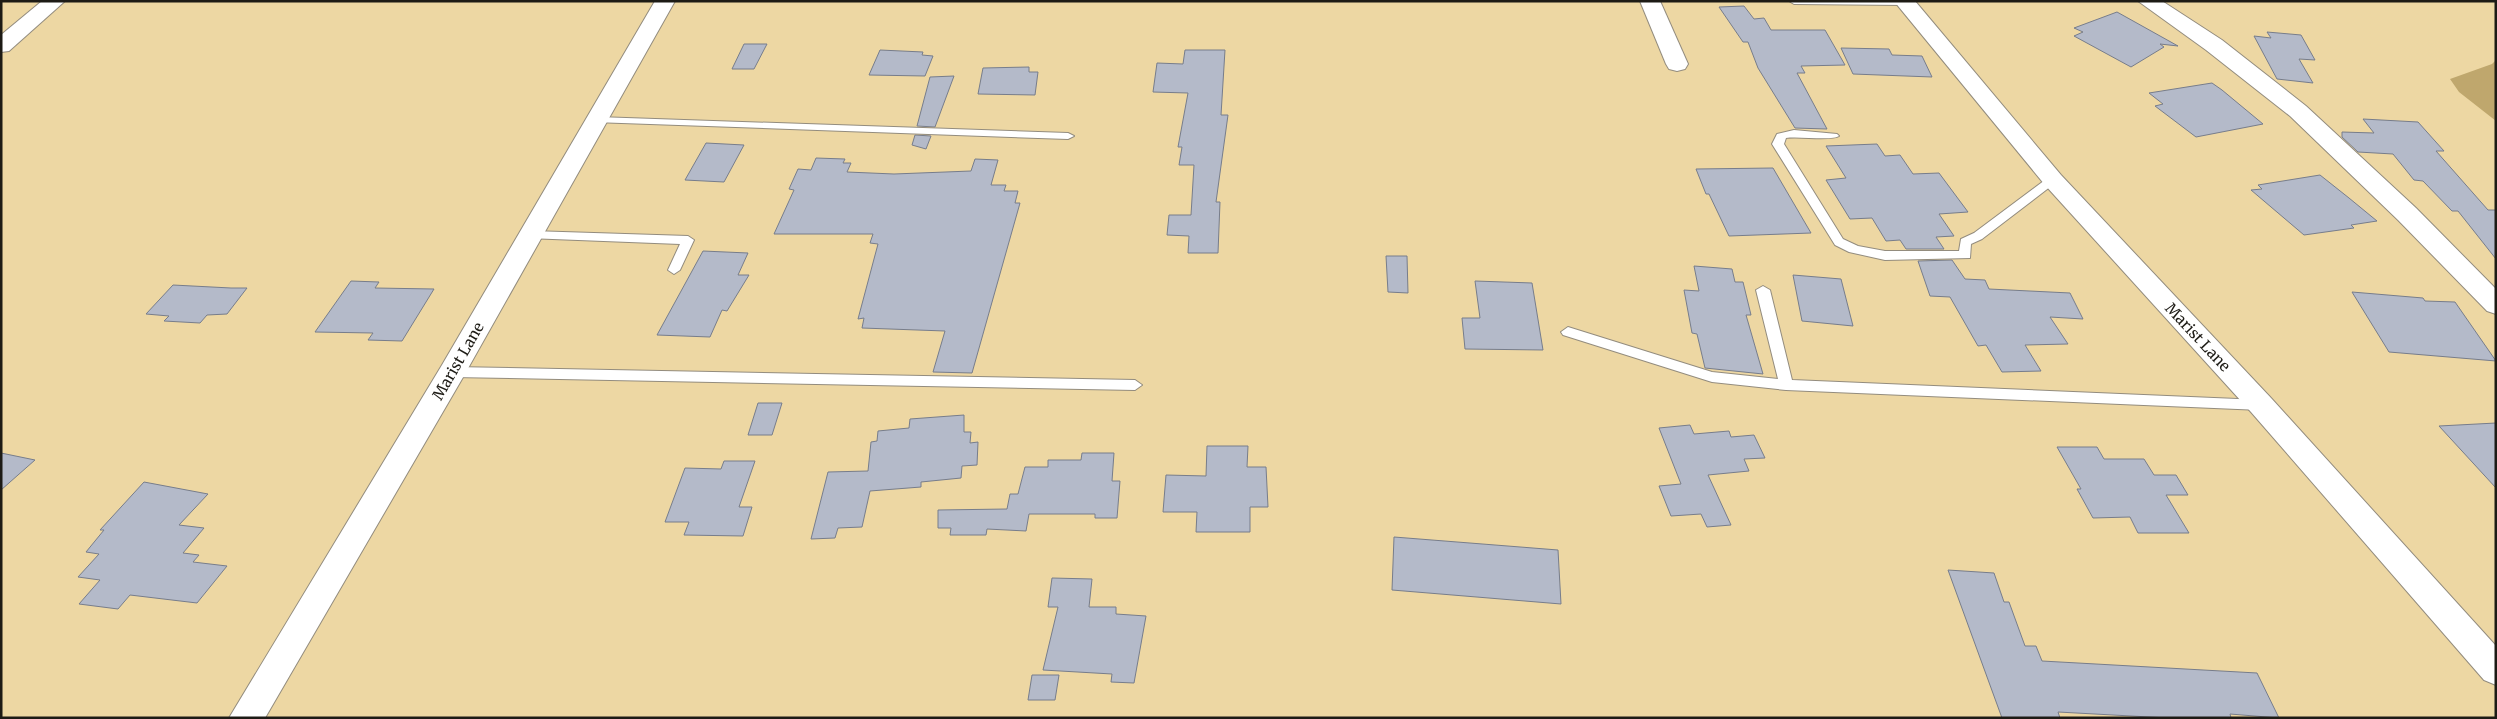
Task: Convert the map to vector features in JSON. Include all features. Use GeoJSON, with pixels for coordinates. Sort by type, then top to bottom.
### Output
{"type":"FeatureCollection","features":[{"type":"Feature","properties":{"kind":"street"},"geometry":{"type":"LineString","coordinates":[[1,46],[55,1]]}},
{"type":"Feature","properties":{"kind":"street","name":"Marist Lane"},"geometry":{"type":"LineString","coordinates":[[246,718],[452,372],[665,1]]}},
{"type":"Feature","properties":{"kind":"street"},"geometry":{"type":"LineString","coordinates":[[1650,1],[1677,64]]}},
{"type":"Feature","properties":{"kind":"street","name":"Marist Lane"},"geometry":{"type":"LineString","coordinates":[[1904,1],[2054,180],[2261,405],[2496,670]]}},
{"type":"Feature","properties":{"kind":"street"},"geometry":{"type":"LineString","coordinates":[[2148,1],[2214,45],[2298,111],[2407,214],[2496,305]]}},
{"type":"Feature","properties":{"kind":"lane"},"geometry":{"type":"LineString","coordinates":[[1794,1],[1904,1]]}},
{"type":"Feature","properties":{"kind":"lane"},"geometry":{"type":"LineString","coordinates":[[597,120],[1068,136]]}},
{"type":"Feature","properties":{"kind":"lane"},"geometry":{"type":"LineString","coordinates":[[1833,136],[1806,131],[1781,136],[1778,144],[1839,242],[1852,249],[1884,256],[1966,255],[1965,242],[1978,236],[2054,180]]}},
{"type":"Feature","properties":{"kind":"lane"},"geometry":{"type":"LineString","coordinates":[[530,236],[688,240],[674,270]]}},
{"type":"Feature","properties":{"kind":"lane"},"geometry":{"type":"LineString","coordinates":[[1763,290],[1786,385]]}},
{"type":"Feature","properties":{"kind":"lane"},"geometry":{"type":"LineString","coordinates":[[1568,332],[1712,377],[1786,385],[2261,405]]}},
{"type":"Feature","properties":{"kind":"lane"},"geometry":{"type":"LineString","coordinates":[[452,372],[1135,385]]}},
{"type":"Feature","properties":{"kind":"shaded area"},"geometry":{"type":"Polygon","coordinates":[[[1,1],[2496,1],[2496,718],[1,718],[1,1]]]}},
{"type":"Feature","properties":{"kind":"shaded area"},"geometry":{"type":"Polygon","coordinates":[[[2496,60],[2496,121],[2459,92],[2450,79],[2492,64],[2496,60]]]}},
{"type":"Feature","properties":{"kind":"building"},"geometry":{"type":"Polygon","coordinates":[[[1744,6],[1754,19],[1764,18],[1771,30],[1825,30],[1845,65],[1801,66],[1805,73],[1797,73],[1827,129],[1795,128],[1758,68],[1748,42],[1743,42],[1719,7],[1744,6]]]}},
{"type":"Feature","properties":{"kind":"building"},"geometry":{"type":"Polygon","coordinates":[[[2117,12],[2178,46],[2160,44],[2164,47],[2131,67],[2074,36],[2083,32],[2074,28],[2117,12]]]}},
{"type":"Feature","properties":{"kind":"building"},"geometry":{"type":"Polygon","coordinates":[[[2267,32],[2301,35],[2315,60],[2299,59],[2313,83],[2277,79],[2254,36],[2271,38],[2267,32]]]}},
{"type":"Feature","properties":{"kind":"building"},"geometry":{"type":"Polygon","coordinates":[[[744,44],[767,44],[754,69],[732,69],[744,44]]]}},
{"type":"Feature","properties":{"kind":"building"},"geometry":{"type":"Polygon","coordinates":[[[1841,48],[1889,49],[1892,55],[1922,56],[1932,77],[1853,74],[1841,48]]]}},
{"type":"Feature","properties":{"kind":"building"},"geometry":{"type":"Polygon","coordinates":[[[880,50],[923,52],[922,55],[933,56],[925,76],[869,75],[880,50]]]}},
{"type":"Feature","properties":{"kind":"building"},"geometry":{"type":"Polygon","coordinates":[[[1185,50],[1225,50],[1221,115],[1228,115],[1216,202],[1220,202],[1218,253],[1188,253],[1189,236],[1167,235],[1169,215],[1191,215],[1194,165],[1179,165],[1182,147],[1178,147],[1188,93],[1153,92],[1157,63],[1183,64],[1185,50]]]}},
{"type":"Feature","properties":{"kind":"building"},"geometry":{"type":"Polygon","coordinates":[[[1029,67],[1029,72],[1038,72],[1035,95],[978,94],[983,68],[1029,67]]]}},
{"type":"Feature","properties":{"kind":"building"},"geometry":{"type":"Polygon","coordinates":[[[954,76],[935,127],[917,126],[930,77],[954,76]]]}},
{"type":"Feature","properties":{"kind":"building"},"geometry":{"type":"Polygon","coordinates":[[[2212,83],[2263,124],[2196,137],[2155,106],[2163,104],[2149,93],[2212,83]]]}},
{"type":"Feature","properties":{"kind":"building"},"geometry":{"type":"Polygon","coordinates":[[[2363,119],[2418,122],[2444,151],[2436,151],[2488,210],[2496,210],[2496,259],[2458,211],[2452,211],[2423,181],[2414,180],[2393,154],[2358,152],[2342,137],[2342,132],[2374,133],[2363,119]]]}},
{"type":"Feature","properties":{"kind":"building"},"geometry":{"type":"Polygon","coordinates":[[[915,135],[931,136],[926,149],[912,145],[915,135]]]}},
{"type":"Feature","properties":{"kind":"building"},"geometry":{"type":"Polygon","coordinates":[[[706,143],[744,145],[724,182],[685,180],[706,143]]]}},
{"type":"Feature","properties":{"kind":"building"},"geometry":{"type":"Polygon","coordinates":[[[1877,144],[1885,156],[1900,155],[1913,174],[1939,173],[1968,212],[1939,214],[1954,236],[1936,237],[1944,249],[1906,249],[1900,240],[1886,241],[1872,218],[1850,219],[1826,180],[1846,178],[1826,146],[1877,144]]]}},
{"type":"Feature","properties":{"kind":"building"},"geometry":{"type":"Polygon","coordinates":[[[816,158],[845,159],[843,163],[851,163],[847,172],[894,174],[971,171],[975,159],[998,160],[991,185],[1006,185],[1004,191],[1018,191],[1015,203],[1020,203],[972,373],[933,372],[945,331],[862,328],[864,318],[858,319],[878,244],[870,243],[873,234],[774,234],[794,190],[789,189],[798,169],[811,170],[816,158]]]}},
{"type":"Feature","properties":{"kind":"building"},"geometry":{"type":"Polygon","coordinates":[[[1773,168],[1811,233],[1729,236],[1709,194],[1706,194],[1696,169],[1773,168]]]}},
{"type":"Feature","properties":{"kind":"building"},"geometry":{"type":"Polygon","coordinates":[[[2320,175],[2377,221],[2351,225],[2354,228],[2304,235],[2251,190],[2262,189],[2258,185],[2320,175]]]}},
{"type":"Feature","properties":{"kind":"building"},"geometry":{"type":"Polygon","coordinates":[[[703,251],[748,253],[738,275],[749,275],[727,311],[722,310],[710,337],[657,335],[703,251]]]}},
{"type":"Feature","properties":{"kind":"building"},"geometry":{"type":"Polygon","coordinates":[[[1386,256],[1407,256],[1408,293],[1388,292],[1386,256]]]}},
{"type":"Feature","properties":{"kind":"building"},"geometry":{"type":"Polygon","coordinates":[[[1952,260],[1965,279],[1985,280],[1989,289],[2070,293],[2083,319],[2050,317],[2068,344],[2025,345],[2041,371],[2002,372],[1986,345],[1978,346],[1950,297],[1930,296],[1918,261],[1952,260]]]}},
{"type":"Feature","properties":{"kind":"building"},"geometry":{"type":"Polygon","coordinates":[[[1694,266],[1732,269],[1735,282],[1743,282],[1751,315],[1746,315],[1763,374],[1705,368],[1697,334],[1692,333],[1684,290],[1699,291],[1694,266]]]}},
{"type":"Feature","properties":{"kind":"building"},"geometry":{"type":"Polygon","coordinates":[[[1793,275],[1841,279],[1853,326],[1802,321],[1793,275]]]}},
{"type":"Feature","properties":{"kind":"building"},"geometry":{"type":"Polygon","coordinates":[[[351,281],[379,282],[375,288],[434,289],[402,341],[368,340],[373,333],[315,332],[351,281]]]}},
{"type":"Feature","properties":{"kind":"building"},"geometry":{"type":"Polygon","coordinates":[[[1475,281],[1532,283],[1543,350],[1465,349],[1462,318],[1480,318],[1475,281]]]}},
{"type":"Feature","properties":{"kind":"building"},"geometry":{"type":"Polygon","coordinates":[[[173,285],[247,288],[227,314],[207,315],[200,323],[164,321],[169,316],[146,314],[173,285]]]}},
{"type":"Feature","properties":{"kind":"building"},"geometry":{"type":"Polygon","coordinates":[[[2352,292],[2423,298],[2425,301],[2455,302],[2496,361],[2389,352],[2352,292]]]}},
{"type":"Feature","properties":{"kind":"building"},"geometry":{"type":"Polygon","coordinates":[[[758,403],[782,403],[772,435],[748,435],[758,403]]]}},
{"type":"Feature","properties":{"kind":"building"},"geometry":{"type":"Polygon","coordinates":[[[964,415],[964,432],[971,432],[970,443],[978,442],[977,465],[962,466],[961,478],[921,482],[921,487],[870,491],[862,527],[838,528],[835,538],[811,539],[828,472],[868,471],[871,442],[877,441],[878,431],[909,428],[910,419],[964,415]]]}},
{"type":"Feature","properties":{"kind":"building"},"geometry":{"type":"Polygon","coordinates":[[[2496,423],[2496,488],[2439,426],[2496,423]]]}},
{"type":"Feature","properties":{"kind":"building"},"geometry":{"type":"Polygon","coordinates":[[[1690,425],[1694,434],[1729,431],[1731,437],[1754,435],[1765,458],[1744,459],[1749,471],[1708,475],[1731,525],[1707,527],[1701,514],[1671,516],[1659,486],[1681,484],[1659,428],[1690,425]]]}},
{"type":"Feature","properties":{"kind":"building"},"geometry":{"type":"Polygon","coordinates":[[[1207,446],[1248,446],[1247,467],[1266,467],[1268,507],[1250,507],[1250,532],[1196,532],[1197,512],[1163,512],[1166,475],[1206,476],[1207,446]]]}},
{"type":"Feature","properties":{"kind":"building"},"geometry":{"type":"Polygon","coordinates":[[[2057,447],[2097,447],[2104,459],[2144,459],[2154,475],[2176,475],[2188,495],[2166,495],[2189,533],[2138,533],[2130,517],[2093,518],[2077,489],[2081,489],[2057,447]]]}},
{"type":"Feature","properties":{"kind":"building"},"geometry":{"type":"Polygon","coordinates":[[[1,453],[35,460],[1,490],[1,453]]]}},
{"type":"Feature","properties":{"kind":"building"},"geometry":{"type":"Polygon","coordinates":[[[1082,453],[1114,453],[1112,481],[1120,481],[1117,518],[1095,518],[1095,514],[1029,514],[1026,531],[987,529],[986,535],[950,535],[951,528],[938,528],[938,510],[1007,509],[1010,494],[1018,494],[1025,467],[1048,467],[1048,460],[1081,460],[1082,453]]]}},
{"type":"Feature","properties":{"kind":"building"},"geometry":{"type":"Polygon","coordinates":[[[724,461],[755,461],[739,507],[752,507],[743,536],[684,535],[689,522],[665,522],[685,468],[721,469],[724,461]]]}},
{"type":"Feature","properties":{"kind":"building"},"geometry":{"type":"Polygon","coordinates":[[[144,482],[208,494],[179,525],[204,528],[183,553],[199,555],[193,562],[227,566],[197,603],[130,595],[118,609],[79,604],[100,580],[78,577],[99,554],[86,552],[104,530],[100,530],[144,482]]]}},
{"type":"Feature","properties":{"kind":"building"},"geometry":{"type":"Polygon","coordinates":[[[1394,537],[1558,550],[1561,604],[1392,590],[1394,537]]]}},
{"type":"Feature","properties":{"kind":"building"},"geometry":{"type":"Polygon","coordinates":[[[1948,570],[1994,573],[2004,602],[2009,602],[2025,646],[2036,646],[2042,661],[2257,673],[2279,718],[2230,714],[2231,718],[2168,718],[2058,712],[2060,718],[2002,718],[1948,570]]]}},
{"type":"Feature","properties":{"kind":"building"},"geometry":{"type":"Polygon","coordinates":[[[1052,578],[1092,579],[1089,607],[1116,607],[1116,614],[1146,616],[1134,683],[1111,682],[1112,674],[1043,670],[1058,607],[1048,607],[1052,578]]]}},
{"type":"Feature","properties":{"kind":"building"},"geometry":{"type":"Polygon","coordinates":[[[1032,675],[1059,675],[1055,700],[1028,700],[1032,675]]]}}]}
